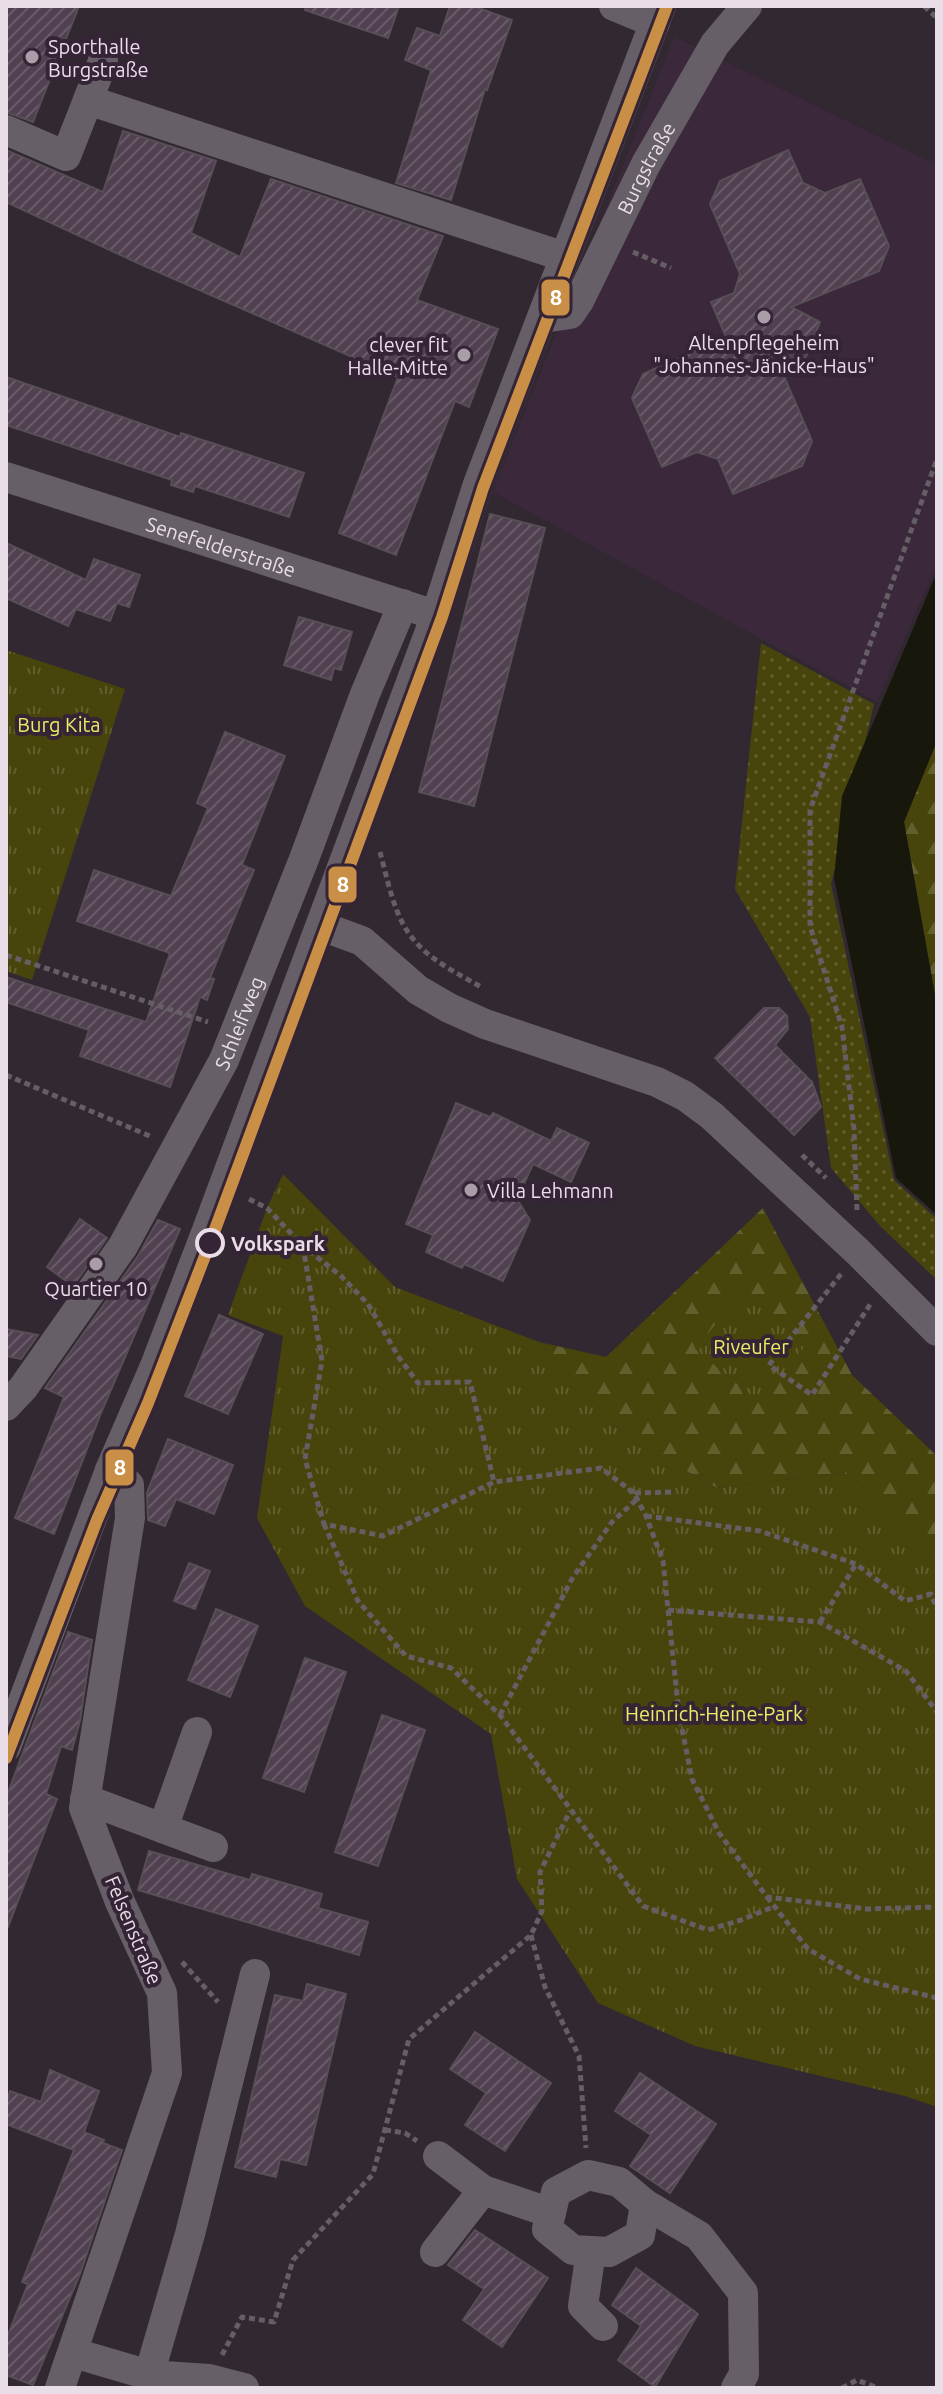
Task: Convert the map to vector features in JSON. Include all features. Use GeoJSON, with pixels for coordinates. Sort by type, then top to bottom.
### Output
{"type":"FeatureCollection","features":[{"type":"Feature","properties":{"kind":"street"},"geometry":{"type":"LineString","coordinates":[[614,6],[658,14]]}},
{"type":"Feature","properties":{"kind":"street","name":"Burgstraße"},"geometry":{"type":"LineString","coordinates":[[543,318],[570,314],[579,301],[646,164],[715,44],[747,6]]}},
{"type":"Feature","properties":{"kind":"street","name":"Burgstraße"},"geometry":{"type":"LineString","coordinates":[[6,1747],[110,1470],[155,1366],[223,1187],[436,615],[478,484],[658,14]]}},
{"type":"Feature","properties":{"kind":"street"},"geometry":{"type":"LineString","coordinates":[[6,130],[66,156],[103,61]]}},
{"type":"Feature","properties":{"kind":"street"},"geometry":{"type":"LineString","coordinates":[[88,100],[565,257]]}},
{"type":"Feature","properties":{"kind":"street","name":"Senefelderstraße"},"geometry":{"type":"LineString","coordinates":[[6,477],[436,615]]}},
{"type":"Feature","properties":{"kind":"street","name":"Schleifweg"},"geometry":{"type":"LineString","coordinates":[[12,1392],[123,1246],[224,1060],[365,694],[403,604]]}},
{"type":"Feature","properties":{"kind":"street"},"geometry":{"type":"LineString","coordinates":[[321,926],[362,941],[418,990],[449,1008],[485,1024],[657,1082],[685,1096],[712,1116],[858,1252],[937,1331]]}},
{"type":"Feature","properties":{"kind":"street","name":"Felsenstraße"},"geometry":{"type":"LineString","coordinates":[[60,2388],[167,2073],[162,1993],[120,1902],[84,1808],[130,1518],[129,1485],[110,1470]]}},
{"type":"Feature","properties":{"kind":"street"},"geometry":{"type":"LineString","coordinates":[[163,1828],[197,1732]]}},
{"type":"Feature","properties":{"kind":"street"},"geometry":{"type":"LineString","coordinates":[[85,1799],[213,1847]]}},
{"type":"Feature","properties":{"kind":"street"},"geometry":{"type":"LineString","coordinates":[[149,2375],[190,2234],[255,1974]]}},
{"type":"Feature","properties":{"kind":"street"},"geometry":{"type":"LineString","coordinates":[[438,2156],[483,2190],[551,2213]]}},
{"type":"Feature","properties":{"kind":"street"},"geometry":{"type":"LineString","coordinates":[[645,2204],[640,2235],[609,2252],[573,2250],[547,2229],[556,2192],[588,2175],[619,2182],[645,2204],[699,2236],[743,2293],[744,2374],[736,2388]]}},
{"type":"Feature","properties":{"kind":"street"},"geometry":{"type":"LineString","coordinates":[[435,2252],[483,2190]]}},
{"type":"Feature","properties":{"kind":"street"},"geometry":{"type":"LineString","coordinates":[[591,2251],[583,2306],[603,2326]]}},
{"type":"Feature","properties":{"kind":"street"},"geometry":{"type":"LineString","coordinates":[[74,2353],[149,2375],[209,2379],[244,2388]]}},
{"type":"Feature","properties":{"kind":"path"},"geometry":{"type":"LineString","coordinates":[[924,6],[937,18]]}},
{"type":"Feature","properties":{"kind":"path"},"geometry":{"type":"LineString","coordinates":[[627,256],[631,251],[671,268]]}},
{"type":"Feature","properties":{"kind":"path"},"geometry":{"type":"LineString","coordinates":[[847,1202],[857,1214],[854,1129],[842,1027],[810,926],[810,810],[937,459]]}},
{"type":"Feature","properties":{"kind":"path"},"geometry":{"type":"LineString","coordinates":[[383,842],[380,852],[396,907],[412,939],[432,957],[481,988]]}},
{"type":"Feature","properties":{"kind":"path"},"geometry":{"type":"LineString","coordinates":[[6,955],[235,1031]]}},
{"type":"Feature","properties":{"kind":"path"},"geometry":{"type":"LineString","coordinates":[[6,1075],[175,1147]]}},
{"type":"Feature","properties":{"kind":"path"},"geometry":{"type":"LineString","coordinates":[[794,1149],[827,1179]]}},
{"type":"Feature","properties":{"kind":"path"},"geometry":{"type":"LineString","coordinates":[[223,1187],[267,1208],[303,1246],[341,1276],[368,1304],[398,1356],[418,1383],[470,1382],[494,1482]]}},
{"type":"Feature","properties":{"kind":"path"},"geometry":{"type":"LineString","coordinates":[[303,1246],[322,1361],[305,1459],[324,1524],[358,1601],[406,1656],[451,1668],[500,1715],[643,1906],[708,1930],[773,1907]]}},
{"type":"Feature","properties":{"kind":"path"},"geometry":{"type":"LineString","coordinates":[[858,1252],[769,1365],[812,1395],[886,1279]]}},
{"type":"Feature","properties":{"kind":"path"},"geometry":{"type":"LineString","coordinates":[[324,1524],[383,1536],[494,1482],[601,1468],[634,1493],[663,1561],[679,1714],[692,1779],[719,1833],[808,1949],[860,1979],[937,1998]]}},
{"type":"Feature","properties":{"kind":"path"},"geometry":{"type":"LineString","coordinates":[[634,1493],[674,1492]]}},
{"type":"Feature","properties":{"kind":"path"},"geometry":{"type":"LineString","coordinates":[[500,1715],[573,1577],[612,1522],[637,1499]]}},
{"type":"Feature","properties":{"kind":"path"},"geometry":{"type":"LineString","coordinates":[[646,1516],[760,1531],[856,1564],[905,1601],[931,1594],[937,1609]]}},
{"type":"Feature","properties":{"kind":"path"},"geometry":{"type":"LineString","coordinates":[[820,1622],[856,1564]]}},
{"type":"Feature","properties":{"kind":"path"},"geometry":{"type":"LineString","coordinates":[[668,1610],[820,1622],[906,1671],[937,1712]]}},
{"type":"Feature","properties":{"kind":"path"},"geometry":{"type":"LineString","coordinates":[[209,2379],[242,2317],[274,2322],[293,2260],[373,2174],[409,2039],[531,1935],[542,1911],[540,1872],[570,1811]]}},
{"type":"Feature","properties":{"kind":"path"},"geometry":{"type":"LineString","coordinates":[[767,1897],[867,1909],[937,1907]]}},
{"type":"Feature","properties":{"kind":"path"},"geometry":{"type":"LineString","coordinates":[[531,1935],[545,1987],[579,2056],[588,2175]]}},
{"type":"Feature","properties":{"kind":"path"},"geometry":{"type":"LineString","coordinates":[[184,1965],[218,2002]]}},
{"type":"Feature","properties":{"kind":"path"},"geometry":{"type":"LineString","coordinates":[[385,2130],[405,2133]]}},
{"type":"Feature","properties":{"kind":"path"},"geometry":{"type":"LineString","coordinates":[[842,2388],[857,2380],[878,2388]]}},
{"type":"Feature","properties":{"kind":"shaded area"},"geometry":{"type":"Polygon","coordinates":[[[674,37],[937,165],[937,564],[877,702],[493,492],[674,37]]]}},
{"type":"Feature","properties":{"kind":"shaded area"},"geometry":{"type":"Polygon","coordinates":[[[937,572],[937,741],[904,822],[937,1006],[937,1215],[896,1178],[834,878],[842,796],[937,572]]]}},
{"type":"Feature","properties":{"kind":"green space"},"geometry":{"type":"Polygon","coordinates":[[[761,643],[874,704],[831,884],[894,1180],[937,1219],[937,1280],[881,1227],[831,1168],[810,1017],[735,889],[761,643]]]}},
{"type":"Feature","properties":{"kind":"green space","name":"Burg Kita"},"geometry":{"type":"Polygon","coordinates":[[[6,650],[125,689],[32,980],[6,971],[6,650]]]}},
{"type":"Feature","properties":{"kind":"green space"},"geometry":{"type":"Polygon","coordinates":[[[937,741],[937,1006],[904,822],[937,741]]]}},
{"type":"Feature","properties":{"kind":"green space","name":"Heinrich-Heine-Park"},"geometry":{"type":"Polygon","coordinates":[[[283,1174],[395,1287],[539,1342],[628,1439],[717,1488],[848,1472],[937,1564],[937,2107],[905,2096],[695,2046],[598,2003],[517,1879],[491,1734],[305,1606],[257,1518],[283,1336],[228,1315],[267,1208],[283,1174]]]}},
{"type":"Feature","properties":{"kind":"green space"},"geometry":{"type":"Polygon","coordinates":[[[763,1208],[852,1375],[937,1456],[937,1564],[848,1472],[717,1488],[628,1439],[539,1342],[606,1357],[763,1208]]]}},
{"type":"Feature","properties":{"kind":"green space","name":"Riveufer"},"geometry":{"type":"Polygon","coordinates":[[[744,1290],[808,1342],[759,1402],[695,1349],[744,1290]]]}},
{"type":"Feature","properties":{"kind":"building","name":"Sporthalle Burgstraße"},"geometry":{"type":"Polygon","coordinates":[[[6,6],[79,6],[33,122],[6,112],[6,6]]]}},
{"type":"Feature","properties":{"kind":"building"},"geometry":{"type":"Polygon","coordinates":[[[306,6],[399,6],[388,38],[305,10],[306,6]]]}},
{"type":"Feature","properties":{"kind":"building"},"geometry":{"type":"Polygon","coordinates":[[[450,6],[473,6],[512,20],[485,89],[451,200],[396,183],[431,70],[405,60],[417,28],[440,36],[450,6]]]}},
{"type":"Feature","properties":{"kind":"building"},"geometry":{"type":"Polygon","coordinates":[[[123,131],[216,161],[191,233],[240,257],[271,179],[443,236],[417,300],[498,329],[469,407],[455,401],[396,555],[339,533],[398,377],[6,202],[6,150],[103,192],[123,131]]]}},
{"type":"Feature","properties":{"kind":"building","name":"Altenpflegeheim \"Johannes-Jänicke-Haus\""},"geometry":{"type":"Polygon","coordinates":[[[788,150],[803,183],[825,193],[860,179],[889,246],[879,271],[791,307],[820,322],[803,364],[774,353],[812,441],[802,466],[733,494],[718,459],[697,452],[662,467],[632,398],[643,374],[726,337],[711,302],[734,293],[740,274],[710,204],[720,181],[788,150]]]}},
{"type":"Feature","properties":{"kind":"building"},"geometry":{"type":"Polygon","coordinates":[[[6,377],[180,437],[181,433],[304,473],[289,517],[195,486],[193,492],[171,485],[172,480],[6,425],[6,377]]]}},
{"type":"Feature","properties":{"kind":"building"},"geometry":{"type":"Polygon","coordinates":[[[490,514],[545,528],[474,806],[419,792],[490,514]]]}},
{"type":"Feature","properties":{"kind":"building"},"geometry":{"type":"Polygon","coordinates":[[[6,543],[86,580],[94,559],[140,575],[129,607],[117,603],[110,621],[76,609],[68,626],[6,598],[6,543]]]}},
{"type":"Feature","properties":{"kind":"building"},"geometry":{"type":"Polygon","coordinates":[[[299,617],[352,632],[341,670],[334,668],[331,680],[284,665],[299,617]]]}},
{"type":"Feature","properties":{"kind":"building"},"geometry":{"type":"Polygon","coordinates":[[[225,732],[285,756],[242,865],[254,870],[210,978],[214,979],[207,1000],[200,997],[170,1087],[80,1056],[89,1030],[6,1002],[6,977],[146,1022],[170,953],[77,921],[94,870],[171,896],[208,808],[197,803],[225,732]]]}},
{"type":"Feature","properties":{"kind":"building"},"geometry":{"type":"Polygon","coordinates":[[[764,1008],[779,1008],[787,1016],[788,1029],[775,1045],[812,1082],[821,1107],[794,1135],[715,1058],[764,1008]]]}},
{"type":"Feature","properties":{"kind":"building","name":"Villa Lehmann"},"geometry":{"type":"Polygon","coordinates":[[[456,1103],[490,1117],[493,1113],[551,1141],[557,1128],[589,1143],[571,1182],[533,1164],[517,1199],[530,1220],[503,1281],[426,1252],[433,1235],[406,1224],[456,1103]]]}},
{"type":"Feature","properties":{"kind":"building"},"geometry":{"type":"Polygon","coordinates":[[[80,1219],[107,1238],[73,1286],[47,1267],[80,1219]]]}},
{"type":"Feature","properties":{"kind":"building"},"geometry":{"type":"Polygon","coordinates":[[[158,1220],[180,1229],[101,1413],[54,1534],[15,1518],[64,1397],[45,1388],[138,1256],[158,1220]]]}},
{"type":"Feature","properties":{"kind":"building"},"geometry":{"type":"Polygon","coordinates":[[[219,1315],[263,1334],[228,1414],[185,1396],[219,1315]]]}},
{"type":"Feature","properties":{"kind":"building"},"geometry":{"type":"Polygon","coordinates":[[[6,1329],[38,1335],[21,1359],[6,1356],[6,1329]]]}},
{"type":"Feature","properties":{"kind":"building"},"geometry":{"type":"Polygon","coordinates":[[[168,1439],[233,1465],[214,1514],[176,1499],[165,1526],[148,1520],[147,1493],[168,1439]]]}},
{"type":"Feature","properties":{"kind":"building"},"geometry":{"type":"Polygon","coordinates":[[[189,1563],[210,1571],[195,1609],[174,1601],[189,1563]]]}},
{"type":"Feature","properties":{"kind":"building"},"geometry":{"type":"Polygon","coordinates":[[[216,1609],[258,1626],[230,1697],[188,1680],[216,1609]]]}},
{"type":"Feature","properties":{"kind":"building"},"geometry":{"type":"Polygon","coordinates":[[[68,1632],[92,1640],[80,1721],[72,1750],[61,1746],[46,1794],[57,1799],[6,1927],[6,1798],[68,1632]]]}},
{"type":"Feature","properties":{"kind":"building"},"geometry":{"type":"Polygon","coordinates":[[[305,1658],[346,1672],[304,1792],[263,1778],[305,1658]]]}},
{"type":"Feature","properties":{"kind":"building"},"geometry":{"type":"Polygon","coordinates":[[[382,1715],[425,1730],[378,1866],[335,1852],[382,1715]]]}},
{"type":"Feature","properties":{"kind":"building"},"geometry":{"type":"Polygon","coordinates":[[[149,1851],[250,1880],[252,1874],[322,1894],[318,1908],[368,1922],[359,1955],[138,1890],[149,1851]]]}},
{"type":"Feature","properties":{"kind":"building"},"geometry":{"type":"Polygon","coordinates":[[[307,1984],[346,1994],[306,2165],[280,2159],[276,2177],[235,2167],[275,1995],[303,2001],[307,1984]]]}},
{"type":"Feature","properties":{"kind":"building"},"geometry":{"type":"Polygon","coordinates":[[[475,2032],[551,2083],[505,2151],[465,2125],[486,2093],[450,2069],[475,2032]]]}},
{"type":"Feature","properties":{"kind":"building"},"geometry":{"type":"Polygon","coordinates":[[[50,2070],[99,2091],[84,2132],[122,2150],[80,2274],[33,2385],[6,2375],[6,2340],[28,2284],[22,2282],[74,2150],[6,2124],[6,2105],[10,2091],[41,2102],[50,2070]]]}},
{"type":"Feature","properties":{"kind":"building"},"geometry":{"type":"Polygon","coordinates":[[[640,2073],[716,2124],[670,2193],[630,2166],[651,2135],[615,2111],[640,2073]]]}},
{"type":"Feature","properties":{"kind":"building"},"geometry":{"type":"Polygon","coordinates":[[[475,2230],[548,2278],[502,2347],[463,2320],[484,2289],[448,2265],[475,2230]]]}},
{"type":"Feature","properties":{"kind":"building"},"geometry":{"type":"Polygon","coordinates":[[[636,2268],[698,2314],[655,2387],[618,2360],[641,2326],[612,2305],[636,2268]]]}},
{"type":"Feature","properties":{"kind":"transit line","name":"8"},"geometry":{"type":"LineString","coordinates":[[6,1758],[97,1520],[148,1403],[210,1243],[442,617],[483,488],[667,6]]}},
{"type":"Feature","properties":{"kind":"place","name":"Sporthalle Burgstraße"},"geometry":{"type":"Point","coordinates":[32,57]}},
{"type":"Feature","properties":{"kind":"place","name":"Altenpflegeheim \"Johannes-Jänicke-Haus\""},"geometry":{"type":"Point","coordinates":[764,317]}},
{"type":"Feature","properties":{"kind":"place","name":"clever fit Halle-Mitte"},"geometry":{"type":"Point","coordinates":[464,355]}},
{"type":"Feature","properties":{"kind":"place","name":"Villa Lehmann"},"geometry":{"type":"Point","coordinates":[471,1190]}},
{"type":"Feature","properties":{"kind":"place","name":"Volkspark"},"geometry":{"type":"Point","coordinates":[210,1243]}},
{"type":"Feature","properties":{"kind":"place","name":"Quartier 10"},"geometry":{"type":"Point","coordinates":[96,1264]}}]}
